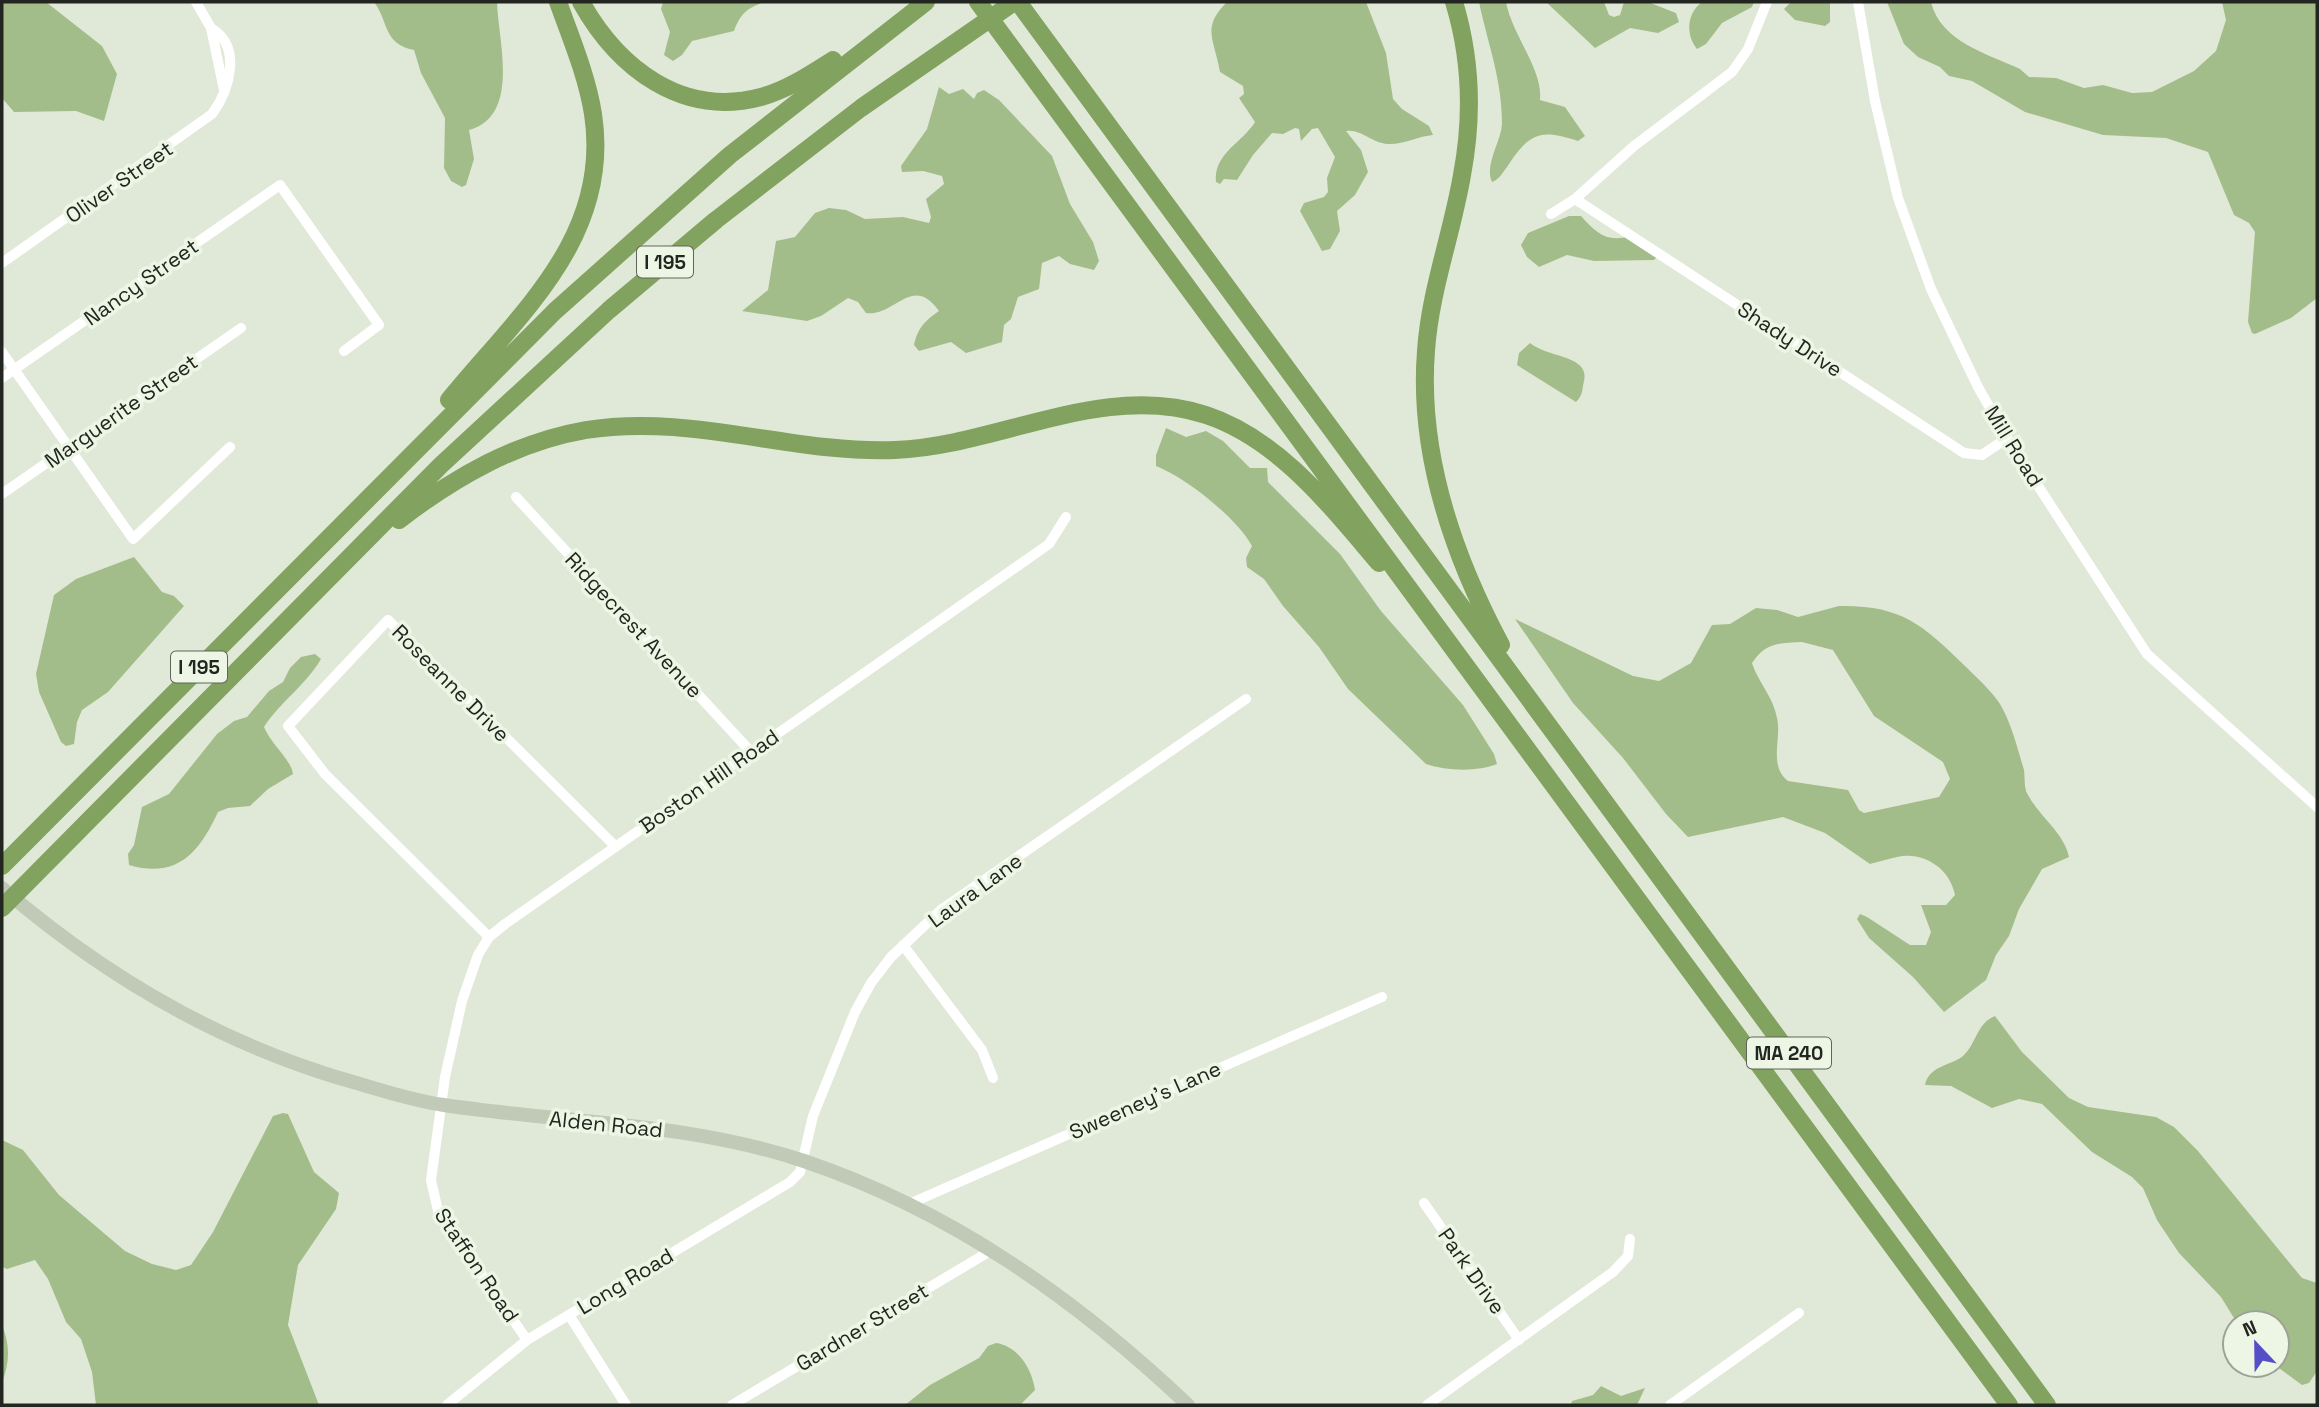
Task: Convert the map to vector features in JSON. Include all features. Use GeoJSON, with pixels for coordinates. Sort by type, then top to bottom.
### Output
{"type":"FeatureCollection","features":[{"type":"Feature","properties":{"kind":"highway"},"geometry":{"type":"LineString","coordinates":[[392,471],[548,281],[568,253],[588,207],[596,158],[594,119],[584,79],[558,2]]}},
{"type":"Feature","properties":{"kind":"highway"},"geometry":{"type":"LineString","coordinates":[[581,2],[610,43],[653,82],[692,99],[726,103],[763,97],[785,88],[925,2]]}},
{"type":"Feature","properties":{"kind":"highway","name":"I 195"},"geometry":{"type":"LineString","coordinates":[[4,864],[527,337],[648,226],[779,115],[925,2]]}},
{"type":"Feature","properties":{"kind":"highway"},"geometry":{"type":"LineString","coordinates":[[978,2],[1446,637]]}},
{"type":"Feature","properties":{"kind":"highway"},"geometry":{"type":"LineString","coordinates":[[1016,2],[1530,701]]}},
{"type":"Feature","properties":{"kind":"highway","name":"I 195"},"geometry":{"type":"LineString","coordinates":[[2,908],[346,560],[506,404],[677,252],[861,108],[1016,2]]}},
{"type":"Feature","properties":{"kind":"highway"},"geometry":{"type":"LineString","coordinates":[[1454,2],[1467,65],[1468,136],[1429,326],[1425,372],[1427,418],[1436,472],[1458,552],[1484,614],[1530,701]]}},
{"type":"Feature","properties":{"kind":"highway"},"geometry":{"type":"LineString","coordinates":[[346,560],[420,504],[468,473],[535,443],[584,431],[654,425],[846,449],[895,450],[957,442],[1102,409],[1158,405],[1190,410],[1223,421],[1253,437],[1281,458],[1446,637]]}},
{"type":"Feature","properties":{"kind":"highway","name":"MA 240"},"geometry":{"type":"LineString","coordinates":[[1446,637],[2009,1405]]}},
{"type":"Feature","properties":{"kind":"highway","name":"MA 240"},"geometry":{"type":"LineString","coordinates":[[1530,701],[2047,1405]]}},
{"type":"Feature","properties":{"kind":"main road","name":"Alden Road"},"geometry":{"type":"LineString","coordinates":[[2,888],[118,978],[209,1028],[306,1069],[440,1105],[689,1133],[804,1161],[909,1204],[1045,1283],[1097,1324],[1188,1405]]}},
{"type":"Feature","properties":{"kind":"street","name":"Oliver Street"},"geometry":{"type":"LineString","coordinates":[[2,263],[201,124],[216,109],[230,77],[229,57],[219,33],[211,28],[196,2]]}},
{"type":"Feature","properties":{"kind":"street"},"geometry":{"type":"LineString","coordinates":[[1551,214],[1575,199],[1634,146],[1732,72],[1748,49],[1767,2]]}},
{"type":"Feature","properties":{"kind":"street","name":"Mill Road"},"geometry":{"type":"LineString","coordinates":[[1858,2],[1880,127],[1906,222],[1947,326],[2007,438],[2147,654],[2317,807]]}},
{"type":"Feature","properties":{"kind":"street","name":"Nancy Street"},"geometry":{"type":"LineString","coordinates":[[2,378],[280,185],[379,325],[344,351]]}},
{"type":"Feature","properties":{"kind":"street","name":"Shady Drive"},"geometry":{"type":"LineString","coordinates":[[1575,199],[1964,453],[1982,455],[2007,438]]}},
{"type":"Feature","properties":{"kind":"street","name":"Marguerite Street"},"geometry":{"type":"LineString","coordinates":[[2,495],[241,328]]}},
{"type":"Feature","properties":{"kind":"street"},"geometry":{"type":"LineString","coordinates":[[2,352],[133,540],[230,447]]}},
{"type":"Feature","properties":{"kind":"street","name":"Ridgecrest Avenue"},"geometry":{"type":"LineString","coordinates":[[516,497],[751,752]]}},
{"type":"Feature","properties":{"kind":"street","name":"Boston Hill Road"},"geometry":{"type":"LineString","coordinates":[[440,1105],[462,1001],[478,955],[489,937],[615,846],[1049,544],[1066,517]]}},
{"type":"Feature","properties":{"kind":"street","name":"Roseanne Drive"},"geometry":{"type":"LineString","coordinates":[[489,937],[325,774],[288,726],[388,620],[615,846]]}},
{"type":"Feature","properties":{"kind":"street","name":"Laura Lane"},"geometry":{"type":"LineString","coordinates":[[804,1161],[813,1116],[855,1012],[871,983],[903,945],[942,909],[1246,699]]}},
{"type":"Feature","properties":{"kind":"street"},"geometry":{"type":"LineString","coordinates":[[903,945],[982,1050],[993,1078]]}},
{"type":"Feature","properties":{"kind":"street","name":"Sweeney's Lane"},"geometry":{"type":"LineString","coordinates":[[909,1204],[1382,996]]}},
{"type":"Feature","properties":{"kind":"street","name":"Staffon Road"},"geometry":{"type":"LineString","coordinates":[[440,1105],[431,1180],[433,1200],[443,1220],[527,1340]]}},
{"type":"Feature","properties":{"kind":"street","name":"Long Road"},"geometry":{"type":"LineString","coordinates":[[447,1405],[527,1340],[789,1182],[800,1172],[804,1161]]}},
{"type":"Feature","properties":{"kind":"street","name":"Park Drive"},"geometry":{"type":"LineString","coordinates":[[1424,1203],[1519,1340]]}},
{"type":"Feature","properties":{"kind":"street"},"geometry":{"type":"LineString","coordinates":[[1427,1405],[1619,1267],[1628,1256],[1630,1239]]}},
{"type":"Feature","properties":{"kind":"street","name":"Gardner Street"},"geometry":{"type":"LineString","coordinates":[[732,1405],[992,1250]]}},
{"type":"Feature","properties":{"kind":"street"},"geometry":{"type":"LineString","coordinates":[[1670,1405],[1799,1313]]}},
{"type":"Feature","properties":{"kind":"street"},"geometry":{"type":"LineString","coordinates":[[569,1315],[626,1405]]}},
{"type":"Feature","properties":{"kind":"green space"},"geometry":{"type":"Polygon","coordinates":[[[2,2],[46,2],[102,46],[117,74],[104,121],[76,111],[14,112],[2,98],[2,2]]]}},
{"type":"Feature","properties":{"kind":"green space"},"geometry":{"type":"Polygon","coordinates":[[[374,2],[497,2],[503,75],[501,93],[495,109],[485,122],[469,130],[474,159],[466,185],[462,187],[451,181],[444,168],[445,118],[421,73],[414,50],[397,43],[392,37],[374,2]]]}},
{"type":"Feature","properties":{"kind":"green space"},"geometry":{"type":"Polygon","coordinates":[[[663,2],[765,2],[745,12],[734,31],[692,41],[682,55],[673,61],[664,55],[670,32],[661,9],[663,2]]]}},
{"type":"Feature","properties":{"kind":"green space"},"geometry":{"type":"Polygon","coordinates":[[[1227,2],[1366,2],[1386,53],[1393,99],[1402,109],[1429,126],[1433,135],[1388,144],[1357,132],[1346,131],[1361,150],[1368,172],[1355,195],[1337,211],[1340,231],[1330,249],[1322,251],[1300,211],[1304,203],[1324,197],[1328,192],[1327,178],[1335,157],[1318,128],[1312,129],[1301,141],[1299,129],[1295,128],[1283,134],[1272,133],[1237,180],[1224,179],[1220,184],[1216,182],[1216,172],[1224,156],[1255,122],[1239,98],[1244,94],[1243,86],[1220,72],[1213,42],[1214,19],[1227,2]]]}},
{"type":"Feature","properties":{"kind":"green space"},"geometry":{"type":"Polygon","coordinates":[[[1479,2],[1506,2],[1514,27],[1537,76],[1540,100],[1565,107],[1585,136],[1578,141],[1554,135],[1536,136],[1522,147],[1501,176],[1492,182],[1490,168],[1501,131],[1501,108],[1497,77],[1479,2]]]}},
{"type":"Feature","properties":{"kind":"green space"},"geometry":{"type":"Polygon","coordinates":[[[1546,2],[1604,2],[1609,15],[1614,17],[1620,15],[1624,2],[1648,2],[1676,13],[1679,22],[1658,33],[1630,28],[1595,48],[1546,2]]]}},
{"type":"Feature","properties":{"kind":"green space"},"geometry":{"type":"Polygon","coordinates":[[[1702,2],[1754,2],[1752,7],[1722,23],[1706,44],[1697,49],[1689,24],[1693,12],[1702,2]]]}},
{"type":"Feature","properties":{"kind":"green space"},"geometry":{"type":"Polygon","coordinates":[[[1791,2],[1830,2],[1830,22],[1825,26],[1795,20],[1784,9],[1791,2]]]}},
{"type":"Feature","properties":{"kind":"green space"},"geometry":{"type":"Polygon","coordinates":[[[1887,2],[1931,2],[1936,16],[1955,37],[2020,69],[2029,77],[2056,78],[2084,88],[2103,85],[2132,93],[2152,92],[2194,71],[2216,51],[2226,20],[2222,2],[2317,2],[2317,298],[2291,318],[2252,333],[2248,322],[2255,232],[2249,223],[2234,215],[2208,152],[2166,138],[2103,135],[2025,112],[1972,81],[1949,76],[1940,67],[1918,57],[1904,44],[1887,2]]]}},
{"type":"Feature","properties":{"kind":"green space"},"geometry":{"type":"Polygon","coordinates":[[[939,87],[949,94],[963,89],[974,99],[977,93],[984,90],[999,100],[1052,156],[1070,204],[1093,242],[1099,261],[1094,270],[1070,264],[1059,256],[1042,263],[1039,289],[1018,297],[1011,319],[1004,325],[1002,342],[966,353],[951,342],[919,351],[914,345],[923,325],[939,311],[929,300],[920,296],[903,299],[876,313],[866,313],[858,302],[848,298],[821,316],[807,321],[742,311],[768,290],[776,241],[795,237],[815,213],[829,208],[846,210],[865,219],[903,217],[929,223],[931,217],[926,199],[944,184],[942,176],[923,171],[902,172],[901,166],[927,129],[939,87]]]}},
{"type":"Feature","properties":{"kind":"green space"},"geometry":{"type":"Polygon","coordinates":[[[1569,216],[1581,216],[1597,232],[1608,237],[1630,236],[1658,256],[1654,260],[1594,261],[1567,255],[1539,267],[1527,257],[1521,245],[1528,233],[1569,216]]]}},
{"type":"Feature","properties":{"kind":"green space"},"geometry":{"type":"Polygon","coordinates":[[[1530,343],[1581,366],[1584,381],[1581,395],[1576,402],[1517,365],[1519,353],[1530,343]]]}},
{"type":"Feature","properties":{"kind":"green space"},"geometry":{"type":"Polygon","coordinates":[[[1166,428],[1186,437],[1206,431],[1223,441],[1250,468],[1267,468],[1268,482],[1340,554],[1381,611],[1463,705],[1494,754],[1497,764],[1462,770],[1426,764],[1348,689],[1319,647],[1283,606],[1264,579],[1247,567],[1246,558],[1252,546],[1245,535],[1223,511],[1195,489],[1156,466],[1156,455],[1166,428]]]}},
{"type":"Feature","properties":{"kind":"green space"},"geometry":{"type":"Polygon","coordinates":[[[134,557],[162,592],[174,596],[184,606],[108,692],[82,710],[77,722],[74,744],[66,746],[61,742],[39,692],[36,674],[54,595],[76,579],[134,557]]]}},
{"type":"Feature","properties":{"kind":"green space"},"geometry":{"type":"Polygon","coordinates":[[[1839,606],[1879,609],[1909,620],[1935,638],[2000,704],[2017,745],[2026,791],[2066,848],[2069,857],[2042,869],[2019,909],[2009,936],[1996,955],[1986,980],[1944,1012],[1913,977],[1869,938],[1857,919],[1860,914],[1910,945],[1926,945],[1931,932],[1921,905],[1946,905],[1955,895],[1942,870],[1926,860],[1907,856],[1870,864],[1825,833],[1783,817],[1688,837],[1666,814],[1623,758],[1573,703],[1515,619],[1633,676],[1659,681],[1691,663],[1712,625],[1730,624],[1756,608],[1777,610],[1798,617],[1839,606]],[[1802,642],[1779,644],[1762,651],[1752,663],[1775,710],[1778,726],[1777,760],[1782,775],[1788,781],[1848,790],[1859,810],[1864,813],[1939,797],[1950,779],[1943,762],[1874,716],[1833,650],[1802,642]]]}},
{"type":"Feature","properties":{"kind":"green space"},"geometry":{"type":"Polygon","coordinates":[[[315,654],[321,659],[315,668],[264,727],[293,774],[268,789],[250,806],[218,812],[203,840],[184,859],[160,868],[129,865],[128,854],[134,845],[142,807],[169,794],[217,734],[234,721],[247,717],[269,691],[283,682],[290,668],[301,657],[315,654]]]}},
{"type":"Feature","properties":{"kind":"green space"},"geometry":{"type":"Polygon","coordinates":[[[1995,1016],[2022,1052],[2069,1098],[2088,1107],[2156,1117],[2174,1127],[2198,1151],[2302,1278],[2317,1283],[2317,1371],[2309,1383],[2302,1385],[2291,1377],[2291,1309],[2228,1309],[2221,1297],[2179,1253],[2157,1220],[2143,1188],[2132,1177],[2092,1152],[2042,1104],[2019,1099],[1992,1108],[1951,1086],[1925,1085],[1931,1073],[1964,1055],[1989,1019],[1995,1016]]]}},
{"type":"Feature","properties":{"kind":"green space"},"geometry":{"type":"Polygon","coordinates":[[[288,1114],[314,1172],[339,1193],[336,1209],[298,1265],[288,1325],[319,1405],[96,1405],[92,1372],[81,1339],[66,1322],[48,1279],[35,1260],[7,1269],[2,1267],[2,1140],[23,1150],[59,1195],[125,1251],[152,1264],[176,1270],[191,1265],[213,1232],[273,1116],[288,1114]]]}},
{"type":"Feature","properties":{"kind":"green space"},"geometry":{"type":"Polygon","coordinates":[[[2,1325],[8,1354],[2,1382],[2,1325]]]}},
{"type":"Feature","properties":{"kind":"green space"},"geometry":{"type":"Polygon","coordinates":[[[996,1343],[1017,1354],[1031,1374],[1035,1390],[1020,1405],[905,1405],[930,1385],[979,1358],[988,1346],[996,1343]]]}},
{"type":"Feature","properties":{"kind":"green space"},"geometry":{"type":"Polygon","coordinates":[[[1601,1386],[1621,1396],[1645,1388],[1637,1405],[1571,1405],[1572,1401],[1593,1395],[1601,1386]]]}}]}
